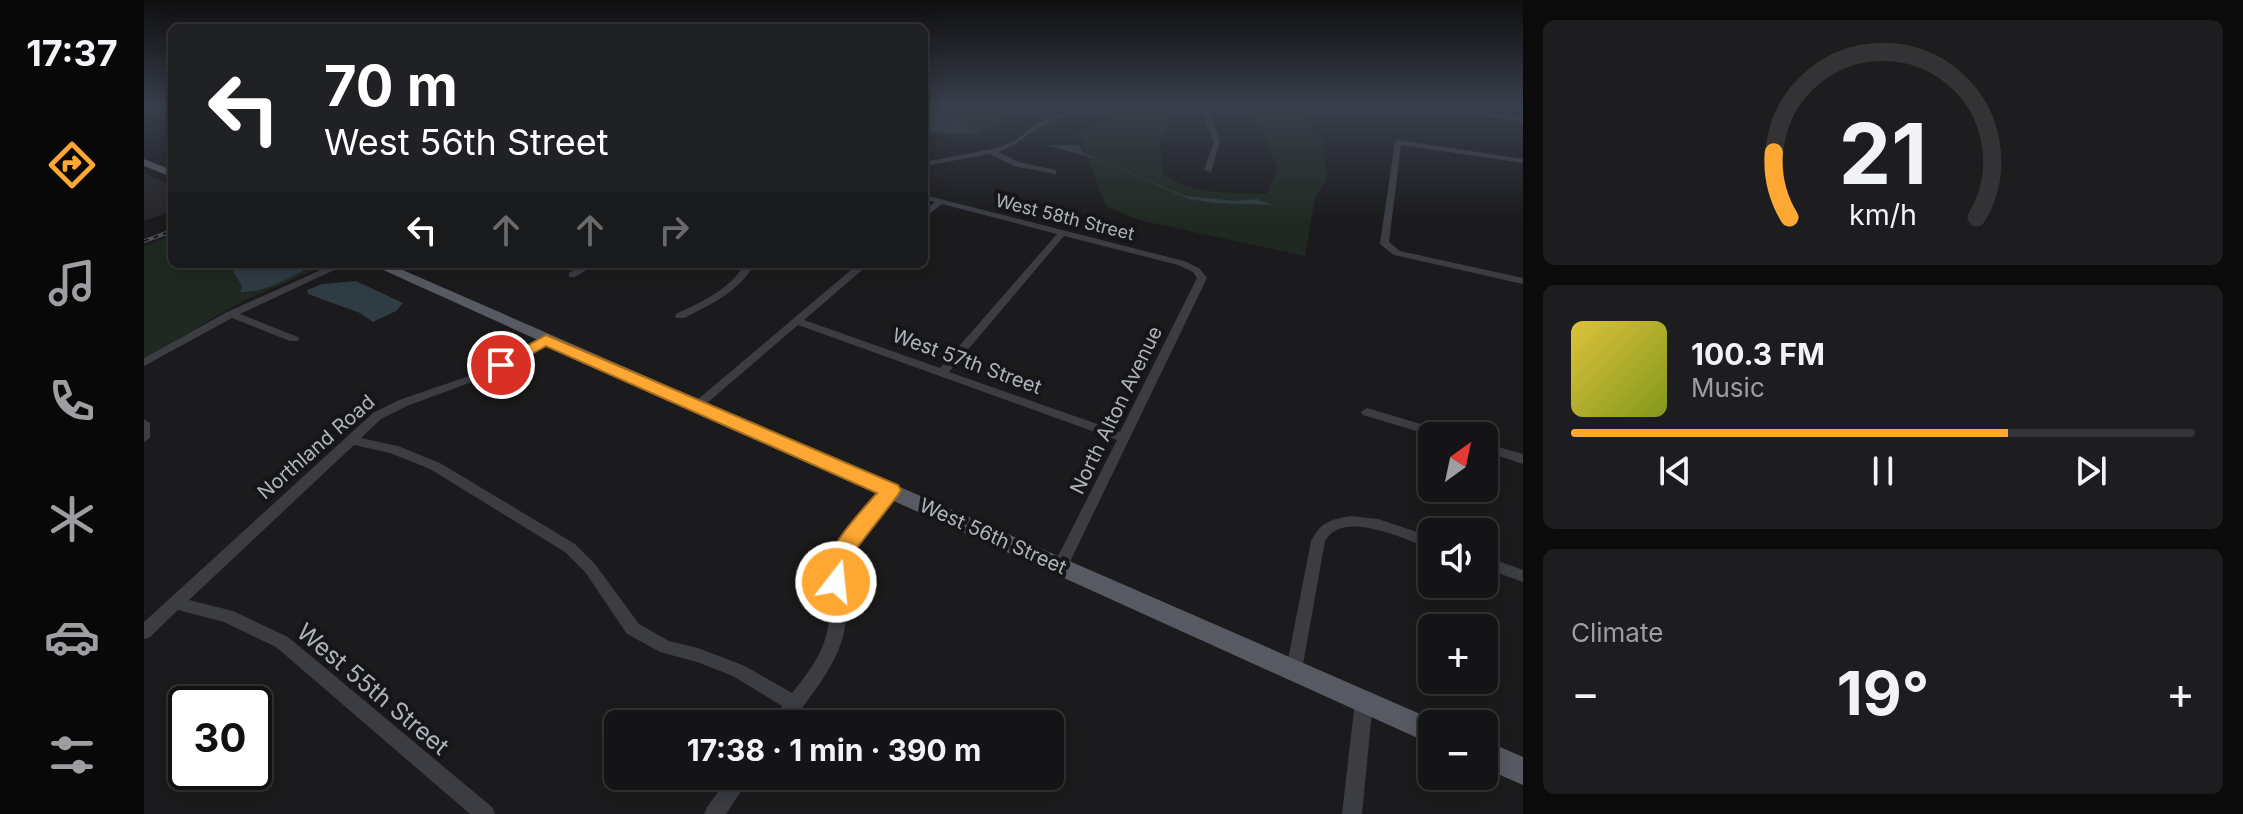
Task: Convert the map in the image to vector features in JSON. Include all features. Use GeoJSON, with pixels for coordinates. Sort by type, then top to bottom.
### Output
{"type":"FeatureCollection","features":[{"type":"Feature","properties":{"kind":"main road"},"geometry":{"type":"LineString","coordinates":[[144,162],[168,172]]}},
{"type":"Feature","properties":{"kind":"main road","name":"West 56th Street"},"geometry":{"type":"LineString","coordinates":[[386,268],[1418,725]]}},
{"type":"Feature","properties":{"kind":"main road"},"geometry":{"type":"LineString","coordinates":[[1498,760],[1523,771]]}},
{"type":"Feature","properties":{"kind":"street"},"geometry":{"type":"LineString","coordinates":[[928,163],[992,152],[1011,145]]}},
{"type":"Feature","properties":{"kind":"street"},"geometry":{"type":"LineString","coordinates":[[1208,170],[1216,145]]}},
{"type":"Feature","properties":{"kind":"street"},"geometry":{"type":"LineString","coordinates":[[1397,145],[1384,243],[1388,249],[1523,281]]}},
{"type":"Feature","properties":{"kind":"street"},"geometry":{"type":"LineString","coordinates":[[1419,145],[1523,161]]}},
{"type":"Feature","properties":{"kind":"street"},"geometry":{"type":"LineString","coordinates":[[992,152],[1017,164],[1053,172]]}},
{"type":"Feature","properties":{"kind":"street","name":"West 58th Street"},"geometry":{"type":"LineString","coordinates":[[928,198],[1181,263],[1197,272]]}},
{"type":"Feature","properties":{"kind":"street"},"geometry":{"type":"LineString","coordinates":[[928,212],[940,202]]}},
{"type":"Feature","properties":{"kind":"street"},"geometry":{"type":"LineString","coordinates":[[942,373],[1062,233]]}},
{"type":"Feature","properties":{"kind":"street"},"geometry":{"type":"LineString","coordinates":[[144,363],[231,314],[333,268]]}},
{"type":"Feature","properties":{"kind":"street"},"geometry":{"type":"LineString","coordinates":[[572,275],[584,268]]}},
{"type":"Feature","properties":{"kind":"street"},"geometry":{"type":"LineString","coordinates":[[680,316],[732,287],[747,268]]}},
{"type":"Feature","properties":{"kind":"street"},"geometry":{"type":"LineString","coordinates":[[696,406],[859,268]]}},
{"type":"Feature","properties":{"kind":"street","name":"North Alton Avenue"},"geometry":{"type":"LineString","coordinates":[[1061,566],[1202,282],[1197,272]]}},
{"type":"Feature","properties":{"kind":"street"},"geometry":{"type":"LineString","coordinates":[[231,314],[294,339]]}},
{"type":"Feature","properties":{"kind":"street","name":"West 57th Street"},"geometry":{"type":"LineString","coordinates":[[796,321],[1125,438]]}},
{"type":"Feature","properties":{"kind":"street","name":"Northland Road"},"geometry":{"type":"LineString","coordinates":[[144,632],[373,419],[393,406],[476,377],[546,340]]}},
{"type":"Feature","properties":{"kind":"street"},"geometry":{"type":"LineString","coordinates":[[1367,412],[1418,427]]}},
{"type":"Feature","properties":{"kind":"street"},"geometry":{"type":"LineString","coordinates":[[144,423],[144,438]]}},
{"type":"Feature","properties":{"kind":"street"},"geometry":{"type":"LineString","coordinates":[[351,440],[393,449],[435,466],[570,548],[590,568],[633,629],[666,647],[739,671],[794,704]]}},
{"type":"Feature","properties":{"kind":"street"},"geometry":{"type":"LineString","coordinates":[[1498,451],[1523,459]]}},
{"type":"Feature","properties":{"kind":"street"},"geometry":{"type":"LineString","coordinates":[[790,710],[822,665],[833,642],[838,618],[836,577],[843,552],[890,490]]}},
{"type":"Feature","properties":{"kind":"street"},"geometry":{"type":"LineString","coordinates":[[1294,670],[1319,538],[1329,526],[1344,521],[1373,523],[1418,538]]}},
{"type":"Feature","properties":{"kind":"street"},"geometry":{"type":"LineString","coordinates":[[1498,567],[1523,576]]}},
{"type":"Feature","properties":{"kind":"street","name":"West 55th Street"},"geometry":{"type":"LineString","coordinates":[[175,603],[227,616],[282,642],[485,814]]}},
{"type":"Feature","properties":{"kind":"street"},"geometry":{"type":"LineString","coordinates":[[1352,814],[1364,701]]}},
{"type":"Feature","properties":{"kind":"street"},"geometry":{"type":"LineString","coordinates":[[714,814],[732,790]]}},
{"type":"Feature","properties":{"kind":"shaded area"},"geometry":{"type":"Polygon","coordinates":[[[1046,145],[1078,145],[1084,153],[1185,196],[1235,201],[1257,199],[1273,205],[1189,199],[1097,159],[1046,145]]]}},
{"type":"Feature","properties":{"kind":"shaded area"},"geometry":{"type":"Polygon","coordinates":[[[1083,145],[1160,145],[1163,174],[1187,186],[1226,193],[1267,194],[1277,168],[1268,145],[1324,145],[1327,179],[1315,198],[1305,256],[1138,220],[1106,206],[1083,145]]]}},
{"type":"Feature","properties":{"kind":"shaded area"},"geometry":{"type":"Polygon","coordinates":[[[144,173],[168,184],[168,212],[144,221],[144,173]]]}},
{"type":"Feature","properties":{"kind":"shaded area"},"geometry":{"type":"Polygon","coordinates":[[[168,237],[168,268],[319,268],[243,301],[144,358],[144,246],[168,237]]]}},
{"type":"Feature","properties":{"kind":"shaded area"},"geometry":{"type":"Polygon","coordinates":[[[231,268],[305,268],[256,291],[240,292],[242,286],[231,268]]]}},
{"type":"Feature","properties":{"kind":"shaded area"},"geometry":{"type":"Polygon","coordinates":[[[356,281],[403,303],[396,311],[373,322],[360,313],[308,294],[307,290],[322,284],[356,281]]]}},
{"type":"Feature","properties":{"kind":"railway"},"geometry":{"type":"LineString","coordinates":[[144,241],[168,232]]}},
{"type":"Feature","properties":{"kind":"route"},"geometry":{"type":"LineString","coordinates":[[501,365],[546,340],[890,490],[847,544],[839,562],[836,582]]}}]}
